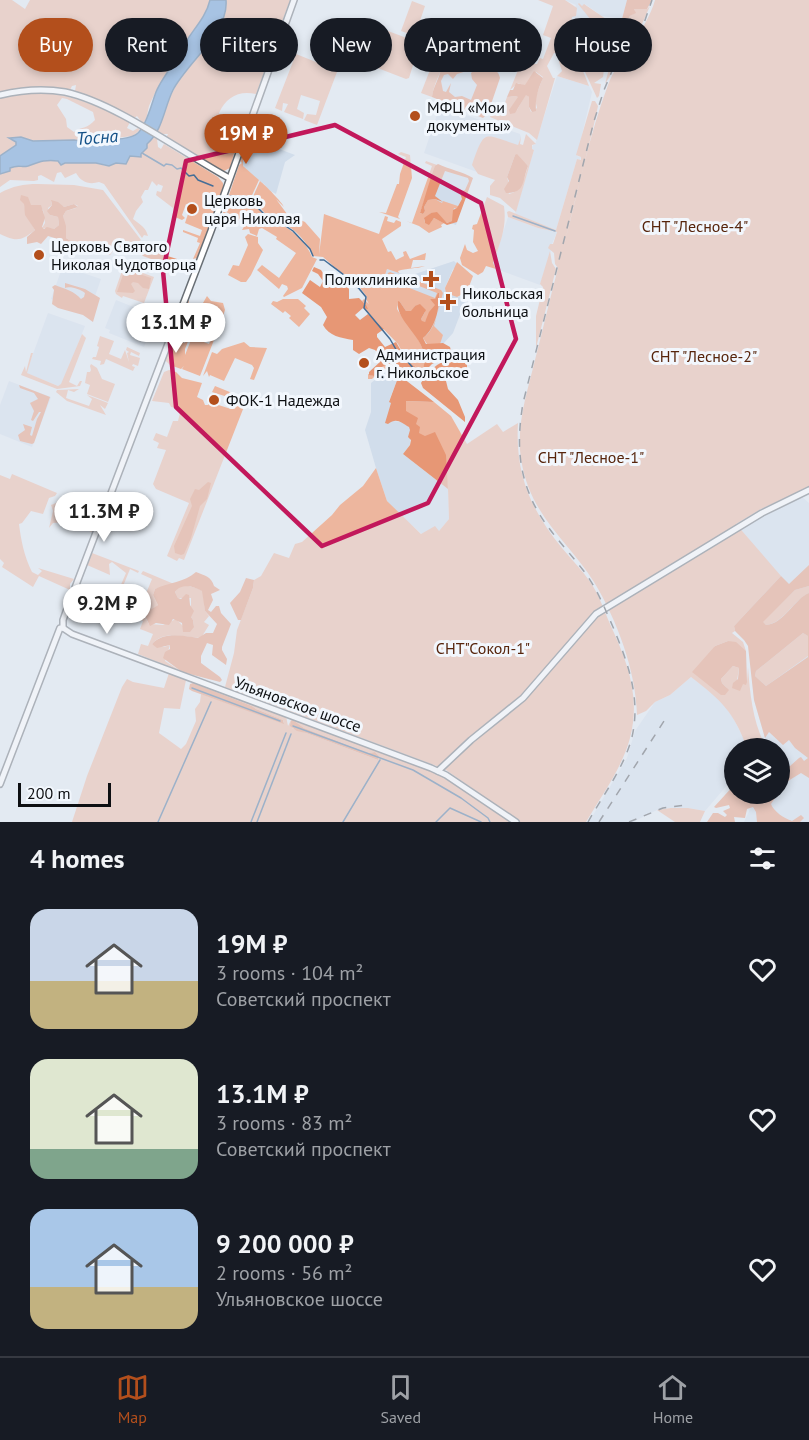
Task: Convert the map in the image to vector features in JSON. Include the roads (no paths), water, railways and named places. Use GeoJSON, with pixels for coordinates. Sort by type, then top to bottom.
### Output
{"type":"FeatureCollection","features":[{"type":"Feature","properties":{"kind":"main road"},"geometry":{"type":"LineString","coordinates":[[0,784],[60,628],[63,628],[68,605],[135,431],[294,0]]}},
{"type":"Feature","properties":{"kind":"main road"},"geometry":{"type":"LineString","coordinates":[[0,95],[36,90],[66,93],[98,104],[229,178]]}},
{"type":"Feature","properties":{"kind":"main road"},"geometry":{"type":"LineString","coordinates":[[438,771],[471,740],[523,698],[596,614],[762,513],[809,490]]}},
{"type":"Feature","properties":{"kind":"main road","name":"Ульяновское шоссе"},"geometry":{"type":"LineString","coordinates":[[63,628],[72,634],[438,771],[516,822]]}},
{"type":"Feature","properties":{"kind":"water"},"geometry":{"type":"Polygon","coordinates":[[[210,0],[226,0],[223,18],[202,18],[210,0]]]}},
{"type":"Feature","properties":{"kind":"water"},"geometry":{"type":"Polygon","coordinates":[[[200,21],[200,54],[188,69],[188,39],[200,21]]]}},
{"type":"Feature","properties":{"kind":"water"},"geometry":{"type":"Polygon","coordinates":[[[168,72],[186,72],[173,90],[160,126],[141,157],[130,156],[126,164],[116,163],[109,166],[96,163],[61,165],[58,161],[46,161],[13,167],[10,171],[0,174],[0,156],[16,145],[16,142],[9,138],[21,137],[33,141],[74,140],[101,144],[106,139],[127,138],[135,135],[147,119],[161,83],[168,72]]]}},
{"type":"Feature","properties":{"kind":"waterway"},"geometry":{"type":"LineString","coordinates":[[142,153],[164,166],[166,164],[177,169],[181,168],[189,176],[194,175],[198,180],[213,186]]}},
{"type":"Feature","properties":{"kind":"waterway"},"geometry":{"type":"LineString","coordinates":[[231,196],[248,200]]}},
{"type":"Feature","properties":{"kind":"waterway"},"geometry":{"type":"LineString","coordinates":[[253,203],[267,217],[293,231],[310,249],[313,256]]}},
{"type":"Feature","properties":{"kind":"waterway"},"geometry":{"type":"LineString","coordinates":[[513,216],[555,231]]}},
{"type":"Feature","properties":{"kind":"waterway"},"geometry":{"type":"LineString","coordinates":[[320,260],[324,260],[352,281],[361,291],[366,297],[364,308],[390,339],[398,353],[413,368]]}},
{"type":"Feature","properties":{"kind":"waterway"},"geometry":{"type":"LineString","coordinates":[[192,688],[280,721]]}},
{"type":"Feature","properties":{"kind":"waterway"},"geometry":{"type":"LineString","coordinates":[[158,822],[211,702]]}},
{"type":"Feature","properties":{"kind":"waterway"},"geometry":{"type":"LineString","coordinates":[[293,726],[413,770],[461,798],[488,818],[490,822]]}},
{"type":"Feature","properties":{"kind":"waterway"},"geometry":{"type":"LineString","coordinates":[[251,822],[286,733]]}},
{"type":"Feature","properties":{"kind":"waterway"},"geometry":{"type":"LineString","coordinates":[[257,822],[291,734]]}},
{"type":"Feature","properties":{"kind":"waterway"},"geometry":{"type":"LineString","coordinates":[[343,822],[380,760]]}},
{"type":"Feature","properties":{"kind":"waterway"},"geometry":{"type":"LineString","coordinates":[[436,822],[450,808],[481,822]]}},
{"type":"Feature","properties":{"kind":"railway"},"geometry":{"type":"LineString","coordinates":[[588,822],[619,770],[632,737],[634,695],[624,654],[598,593],[586,574],[547,526],[534,505],[522,470],[520,426],[523,403],[594,121],[612,71],[644,23],[652,0]]}},
{"type":"Feature","properties":{"kind":"railway"},"geometry":{"type":"LineString","coordinates":[[599,822],[664,721]]}},
{"type":"Feature","properties":{"kind":"railway"},"geometry":{"type":"LineString","coordinates":[[629,822],[663,808],[686,805]]}},
{"type":"Feature","properties":{"kind":"place","name":"МФЦ «Мои документы»"},"geometry":{"type":"Point","coordinates":[415,116]}},
{"type":"Feature","properties":{"kind":"place","name":"Церковь царя Николая"},"geometry":{"type":"Point","coordinates":[192,209]}},
{"type":"Feature","properties":{"kind":"place","name":"Церковь Святого Николая Чудотворца"},"geometry":{"type":"Point","coordinates":[39,255]}},
{"type":"Feature","properties":{"kind":"place","name":"Поликлиника"},"geometry":{"type":"Point","coordinates":[431,279]}},
{"type":"Feature","properties":{"kind":"place","name":"Никольская больница"},"geometry":{"type":"Point","coordinates":[448,302]}},
{"type":"Feature","properties":{"kind":"place","name":"Администрация г. Никольское"},"geometry":{"type":"Point","coordinates":[364,363]}},
{"type":"Feature","properties":{"kind":"place","name":"ФОК-1 Надежда"},"geometry":{"type":"Point","coordinates":[214,400]}},
{"type":"Feature","properties":{"kind":"water label","name":"Тосна"},"geometry":{"type":"Point","coordinates":[97,137]}},
{"type":"Feature","properties":{"kind":"park label","name":"СНТ \"Лесное-4\""},"geometry":{"type":"Point","coordinates":[695,226]}},
{"type":"Feature","properties":{"kind":"park label","name":"СНТ \"Лесное-2\""},"geometry":{"type":"Point","coordinates":[704,356]}},
{"type":"Feature","properties":{"kind":"park label","name":"СНТ \"Лесное-1\""},"geometry":{"type":"Point","coordinates":[591,457]}},
{"type":"Feature","properties":{"kind":"park label","name":"СНТ\"Сокол-1\""},"geometry":{"type":"Point","coordinates":[483,648]}}]}
